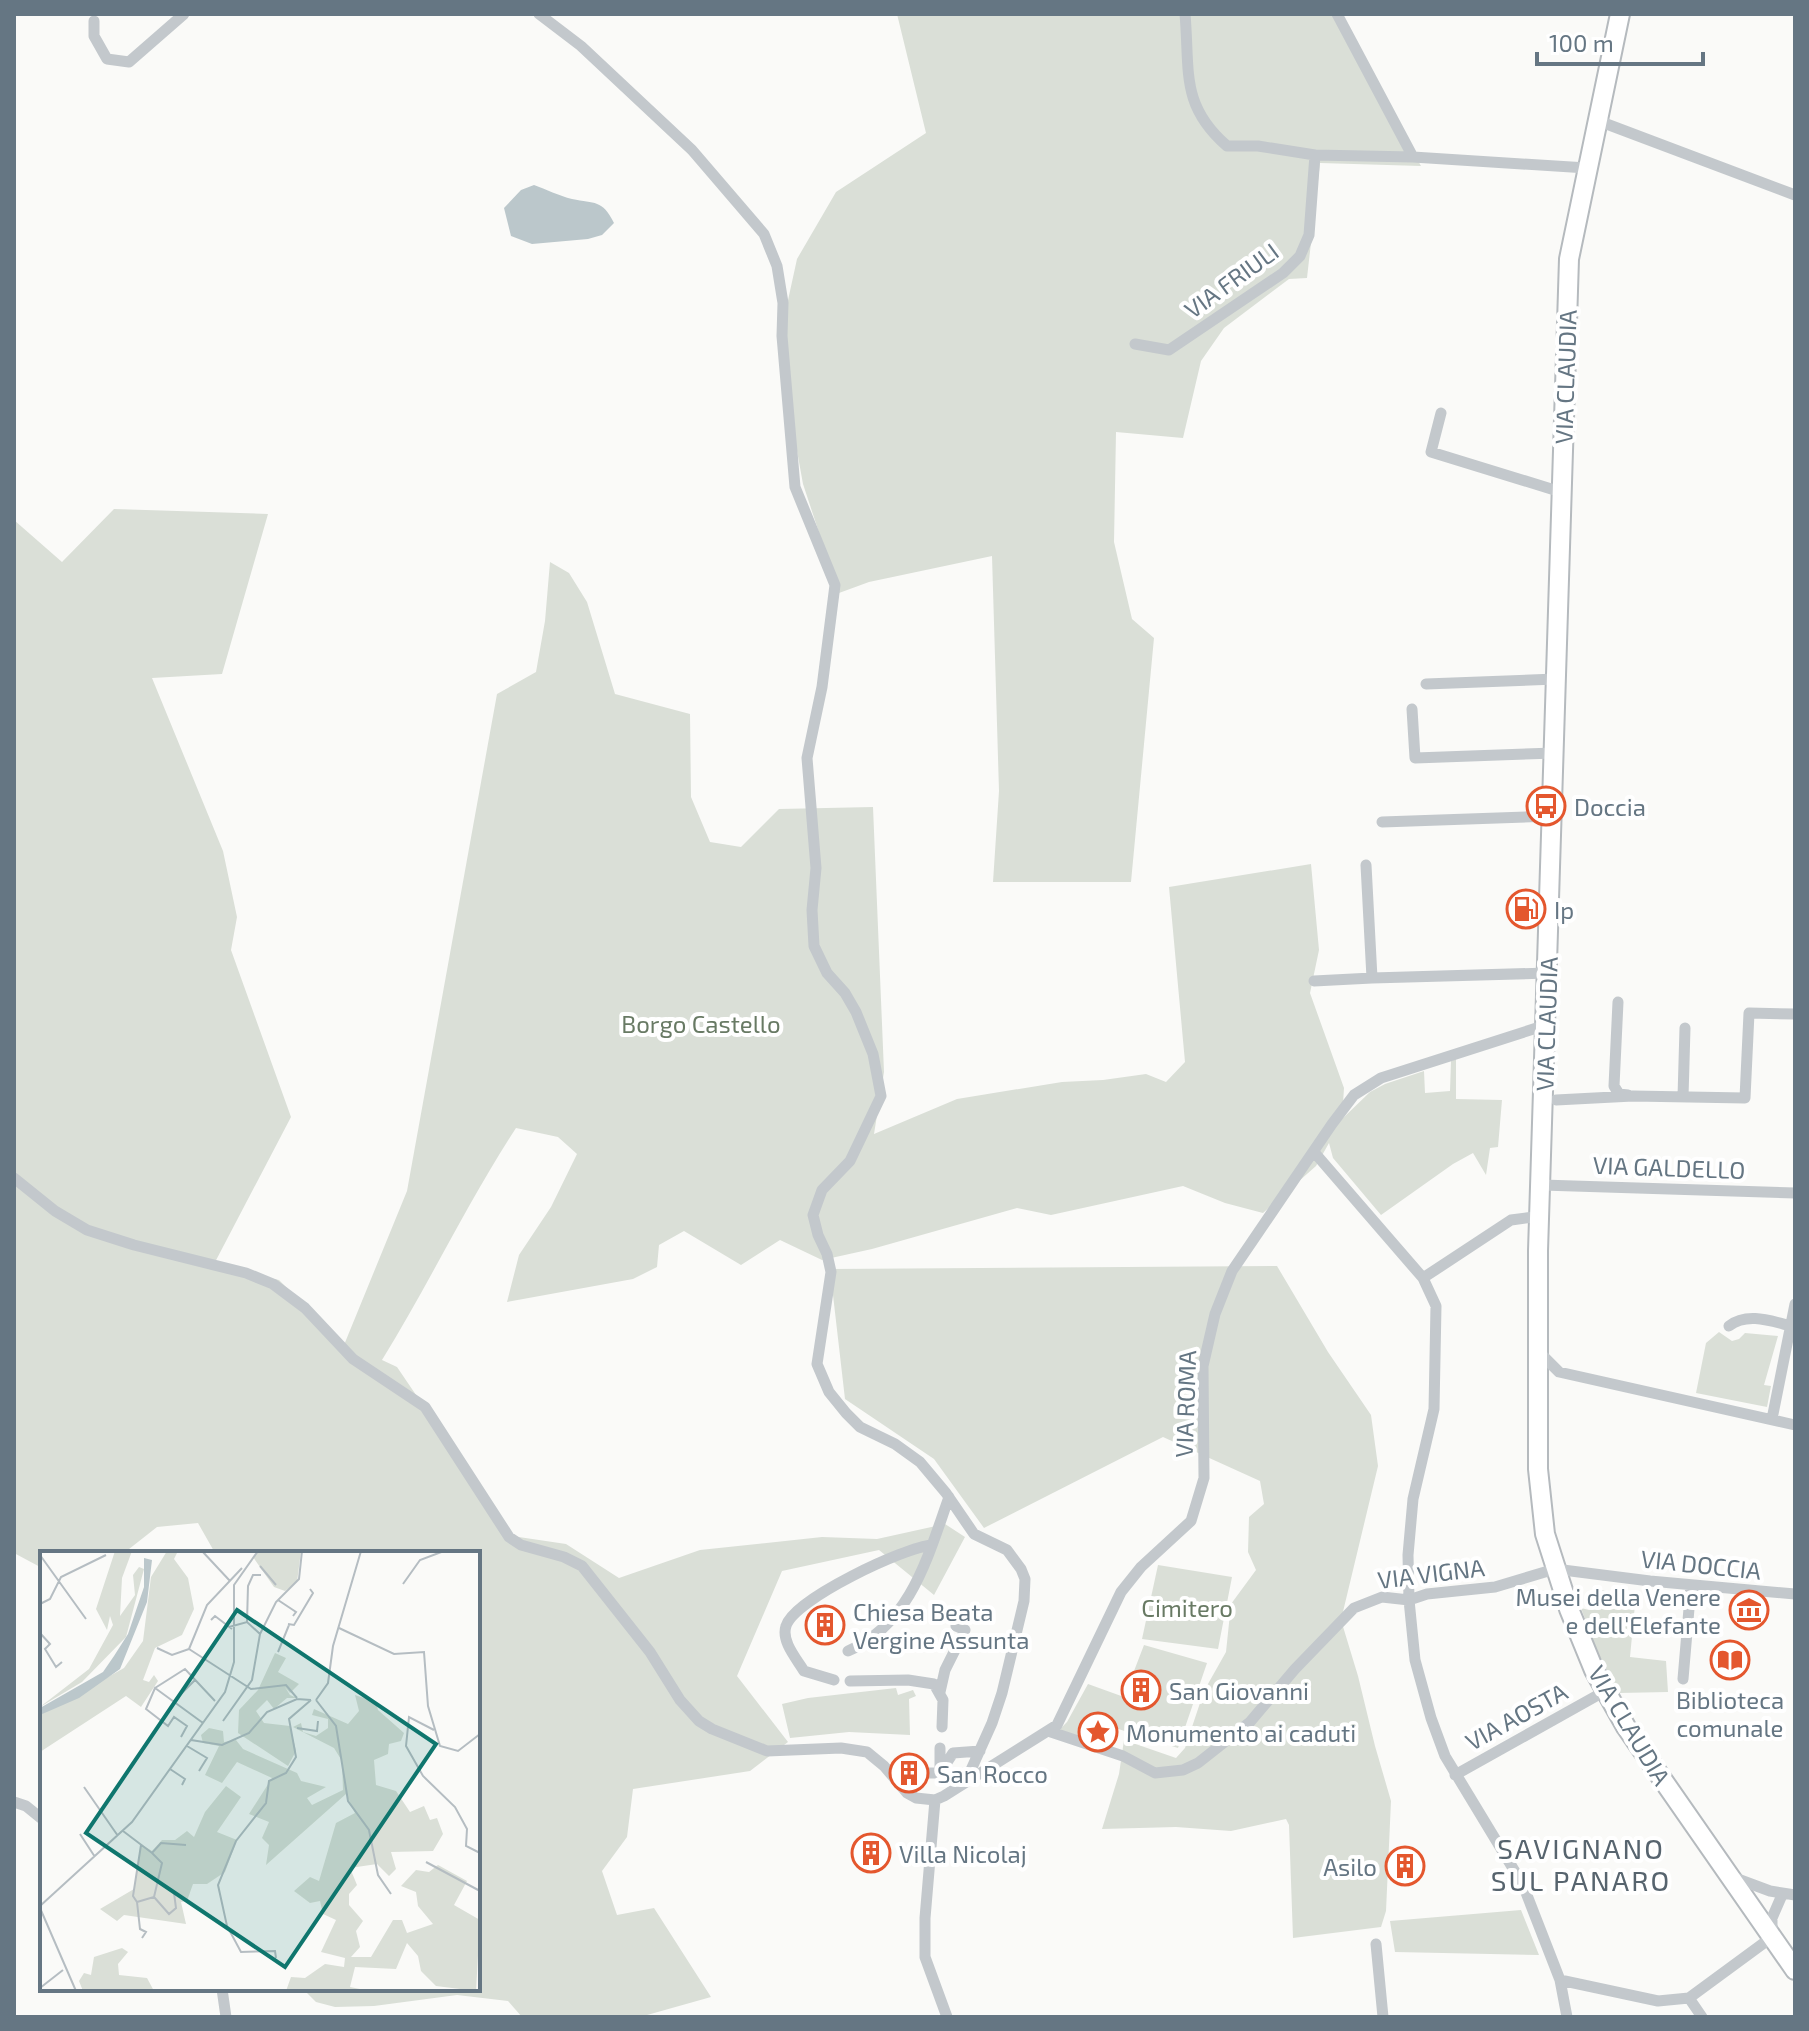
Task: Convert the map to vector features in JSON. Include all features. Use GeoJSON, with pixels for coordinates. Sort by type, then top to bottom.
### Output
{"type":"FeatureCollection","features":[{"type":"Feature","properties":{"kind":"main road","name":"VIA CLAUDIA"},"geometry":{"type":"LineString","coordinates":[[1620,14],[1569,259],[1540,1216],[1538,1469],[1545,1534],[1589,1658],[1610,1698],[1726,1873],[1795,1970]]}},
{"type":"Feature","properties":{"kind":"street"},"geometry":{"type":"LineString","coordinates":[[94,21],[94,36],[107,59],[129,62],[184,14]]}},
{"type":"Feature","properties":{"kind":"street"},"geometry":{"type":"LineString","coordinates":[[539,14],[581,46],[692,150],[764,234],[777,266],[783,303],[782,350],[795,487],[835,585],[822,687],[807,758],[816,868],[812,910],[814,946],[827,973],[845,993],[856,1012],[873,1054],[881,1096],[850,1161],[822,1190],[813,1215],[831,1272],[817,1364],[829,1392],[846,1413],[860,1427],[895,1444],[920,1462],[974,1534],[1007,1550],[1025,1579],[1024,1601],[1002,1693],[965,1782]]}},
{"type":"Feature","properties":{"kind":"street"},"geometry":{"type":"LineString","coordinates":[[1185,14],[1188,81],[1196,110],[1211,132],[1227,146],[1258,146],[1315,155],[1413,157],[1587,168]]}},
{"type":"Feature","properties":{"kind":"street"},"geometry":{"type":"LineString","coordinates":[[1337,14],[1413,157]]}},
{"type":"Feature","properties":{"kind":"street"},"geometry":{"type":"LineString","coordinates":[[1596,120],[1795,195]]}},
{"type":"Feature","properties":{"kind":"street","name":"VIA FRIULI"},"geometry":{"type":"LineString","coordinates":[[1135,344],[1169,350],[1283,273],[1300,256],[1309,235],[1315,155]]}},
{"type":"Feature","properties":{"kind":"street"},"geometry":{"type":"LineString","coordinates":[[1441,413],[1431,452],[1561,492]]}},
{"type":"Feature","properties":{"kind":"street"},"geometry":{"type":"LineString","coordinates":[[1426,684],[1556,679]]}},
{"type":"Feature","properties":{"kind":"street"},"geometry":{"type":"LineString","coordinates":[[1412,709],[1415,758],[1555,753]]}},
{"type":"Feature","properties":{"kind":"street"},"geometry":{"type":"LineString","coordinates":[[1382,822],[1552,816]]}},
{"type":"Feature","properties":{"kind":"street"},"geometry":{"type":"LineString","coordinates":[[1366,865],[1372,978]]}},
{"type":"Feature","properties":{"kind":"street"},"geometry":{"type":"LineString","coordinates":[[1314,981],[1548,973]]}},
{"type":"Feature","properties":{"kind":"street"},"geometry":{"type":"LineString","coordinates":[[1618,1002],[1614,1086],[1619,1094],[1633,1096]]}},
{"type":"Feature","properties":{"kind":"street"},"geometry":{"type":"LineString","coordinates":[[1556,1100],[1633,1096],[1745,1098],[1749,1013],[1795,1014]]}},
{"type":"Feature","properties":{"kind":"street","name":"VIA ROMA"},"geometry":{"type":"LineString","coordinates":[[935,1800],[1048,1731],[1064,1714],[1121,1592],[1141,1567],[1191,1521],[1204,1478],[1203,1366],[1215,1314],[1232,1271],[1354,1095],[1381,1078],[1546,1025]]}},
{"type":"Feature","properties":{"kind":"street"},"geometry":{"type":"LineString","coordinates":[[1683,1097],[1685,1028]]}},
{"type":"Feature","properties":{"kind":"street"},"geometry":{"type":"LineString","coordinates":[[1314,1152],[1423,1278],[1436,1306],[1434,1409],[1413,1499],[1408,1555],[1415,1660],[1431,1718],[1455,1775],[1523,1885],[1560,1980],[1567,2017]]}},
{"type":"Feature","properties":{"kind":"street"},"geometry":{"type":"LineString","coordinates":[[14,1178],[55,1211],[87,1230],[164,1254],[246,1273],[273,1284],[305,1308],[353,1359],[425,1407],[509,1537],[521,1545],[564,1557],[582,1566],[650,1652],[680,1700],[699,1721],[727,1736],[767,1751],[841,1748],[867,1752],[916,1798],[935,1800],[925,1918],[925,1957],[947,2017]]}},
{"type":"Feature","properties":{"kind":"street","name":"VIA GALDELLO"},"geometry":{"type":"LineString","coordinates":[[1542,1185],[1795,1193]]}},
{"type":"Feature","properties":{"kind":"street"},"geometry":{"type":"LineString","coordinates":[[1423,1278],[1511,1220],[1540,1216]]}},
{"type":"Feature","properties":{"kind":"street"},"geometry":{"type":"LineString","coordinates":[[1772,1419],[1795,1304]]}},
{"type":"Feature","properties":{"kind":"street"},"geometry":{"type":"LineString","coordinates":[[1729,1326],[1741,1319],[1752,1318],[1791,1326]]}},
{"type":"Feature","properties":{"kind":"street"},"geometry":{"type":"LineString","coordinates":[[1538,1350],[1559,1372],[1795,1425]]}},
{"type":"Feature","properties":{"kind":"street"},"geometry":{"type":"LineString","coordinates":[[1538,1383],[1559,1372]]}},
{"type":"Feature","properties":{"kind":"street"},"geometry":{"type":"LineString","coordinates":[[848,1651],[861,1645],[906,1603],[949,1497]]}},
{"type":"Feature","properties":{"kind":"street"},"geometry":{"type":"LineString","coordinates":[[834,1680],[804,1671],[796,1658],[784,1637],[793,1612],[835,1585],[917,1546],[932,1545]]}},
{"type":"Feature","properties":{"kind":"street","name":"VIA VIGNA"},"geometry":{"type":"LineString","coordinates":[[1048,1731],[1123,1756],[1155,1773],[1168,1773],[1198,1763],[1250,1722],[1295,1669],[1354,1608],[1382,1597],[1409,1600],[1427,1594],[1495,1587],[1555,1569]]}},
{"type":"Feature","properties":{"kind":"street","name":"VIA DOCCIA"},"geometry":{"type":"LineString","coordinates":[[1555,1569],[1795,1594]]}},
{"type":"Feature","properties":{"kind":"street"},"geometry":{"type":"LineString","coordinates":[[1683,1679],[1691,1585]]}},
{"type":"Feature","properties":{"kind":"street"},"geometry":{"type":"LineString","coordinates":[[940,1692],[945,1670],[965,1630],[956,1626]]}},
{"type":"Feature","properties":{"kind":"street"},"geometry":{"type":"LineString","coordinates":[[850,1681],[924,1681],[934,1684],[943,1700],[942,1727]]}},
{"type":"Feature","properties":{"kind":"street","name":"VIA AOSTA"},"geometry":{"type":"LineString","coordinates":[[1455,1775],[1598,1695]]}},
{"type":"Feature","properties":{"kind":"street"},"geometry":{"type":"LineString","coordinates":[[940,1748],[940,1773]]}},
{"type":"Feature","properties":{"kind":"street"},"geometry":{"type":"LineString","coordinates":[[940,1773],[953,1753],[980,1751]]}},
{"type":"Feature","properties":{"kind":"street"},"geometry":{"type":"LineString","coordinates":[[904,1789],[921,1773],[940,1773]]}},
{"type":"Feature","properties":{"kind":"street"},"geometry":{"type":"LineString","coordinates":[[14,1802],[26,1806],[40,1817]]}},
{"type":"Feature","properties":{"kind":"street"},"geometry":{"type":"LineString","coordinates":[[1726,1873],[1777,1895]]}},
{"type":"Feature","properties":{"kind":"street"},"geometry":{"type":"LineString","coordinates":[[1560,1980],[1658,2001],[1689,1998],[1772,1937],[1777,1895]]}},
{"type":"Feature","properties":{"kind":"street"},"geometry":{"type":"LineString","coordinates":[[1749,1905],[1756,1896],[1795,1895]]}},
{"type":"Feature","properties":{"kind":"street"},"geometry":{"type":"LineString","coordinates":[[1376,1944],[1383,2017]]}},
{"type":"Feature","properties":{"kind":"street"},"geometry":{"type":"LineString","coordinates":[[222,1991],[226,2017]]}},
{"type":"Feature","properties":{"kind":"street"},"geometry":{"type":"LineString","coordinates":[[1689,1998],[1702,2017]]}},
{"type":"Feature","properties":{"kind":"green space"},"geometry":{"type":"Polygon","coordinates":[[[897,14],[1335,14],[1421,166],[1320,163],[1307,278],[1289,279],[1224,328],[1201,361],[1183,438],[1116,432],[1114,542],[1132,619],[1154,638],[1131,882],[993,882],[999,791],[992,556],[869,582],[839,593],[803,484],[778,346],[797,259],[836,192],[926,133],[897,14]]]}},
{"type":"Feature","properties":{"kind":"green space","name":"Borgo Castello"},"geometry":{"type":"Polygon","coordinates":[[[114,509],[268,514],[222,674],[152,678],[223,851],[237,917],[231,950],[291,1117],[213,1266],[279,1280],[344,1345],[407,1191],[497,694],[536,672],[545,621],[550,562],[569,573],[587,602],[615,694],[690,714],[691,797],[710,842],[741,847],[779,809],[873,807],[884,1072],[874,1134],[957,1099],[1062,1082],[1146,1074],[1166,1082],[1185,1062],[1169,887],[1311,864],[1319,950],[1310,993],[1344,1088],[1342,1119],[1370,1092],[1424,1071],[1425,1093],[1450,1091],[1451,1061],[1456,1059],[1456,1099],[1502,1100],[1498,1147],[1490,1148],[1486,1175],[1473,1153],[1381,1215],[1333,1158],[1329,1143],[1316,1166],[1263,1213],[1225,1203],[1183,1186],[1051,1215],[1017,1208],[822,1260],[780,1240],[741,1265],[684,1231],[659,1245],[657,1267],[633,1279],[507,1302],[519,1255],[551,1207],[577,1154],[558,1137],[516,1128],[382,1360],[397,1367],[512,1536],[566,1544],[619,1578],[700,1550],[822,1537],[877,1539],[945,1524],[965,1537],[934,1595],[879,1550],[782,1571],[737,1676],[788,1742],[750,1771],[633,1789],[627,1837],[602,1871],[617,1915],[654,1908],[711,1997],[640,2017],[522,2017],[508,2001],[457,1995],[374,2006],[335,2007],[316,2002],[305,1991],[480,1991],[480,1551],[214,1551],[198,1523],[157,1527],[127,1551],[40,1551],[40,1567],[14,1553],[14,520],[62,562],[114,509]]]}},
{"type":"Feature","properties":{"kind":"green space"},"geometry":{"type":"Polygon","coordinates":[[[1277,1266],[1328,1352],[1371,1415],[1378,1466],[1341,1620],[1391,1801],[1386,1911],[1381,1927],[1293,1938],[1289,1825],[1286,1819],[1231,1831],[1176,1827],[1102,1829],[1119,1774],[1124,1740],[1176,1758],[1185,1748],[1204,1691],[1226,1652],[1231,1604],[1256,1570],[1248,1552],[1249,1517],[1264,1504],[1260,1481],[1163,1437],[984,1528],[934,1459],[845,1399],[830,1269],[1277,1266]]]}},
{"type":"Feature","properties":{"kind":"green space"},"geometry":{"type":"Polygon","coordinates":[[[1719,1332],[1732,1341],[1745,1333],[1778,1336],[1764,1385],[1771,1386],[1767,1407],[1696,1393],[1706,1343],[1719,1332]]]}},
{"type":"Feature","properties":{"kind":"green space","name":"Cimitero"},"geometry":{"type":"Polygon","coordinates":[[[1158,1565],[1232,1577],[1218,1649],[1142,1639],[1158,1565]]]}},
{"type":"Feature","properties":{"kind":"green space"},"geometry":{"type":"Polygon","coordinates":[[[1602,1590],[1636,1594],[1630,1657],[1666,1661],[1668,1692],[1619,1693],[1598,1654],[1581,1608],[1589,1610],[1600,1607],[1605,1599],[1602,1590]]]}},
{"type":"Feature","properties":{"kind":"green space","name":"Cimitero"},"geometry":{"type":"Polygon","coordinates":[[[1144,1645],[1207,1663],[1178,1748],[1112,1727],[1105,1746],[1058,1731],[1067,1722],[1088,1684],[1124,1697],[1144,1645]]]}},
{"type":"Feature","properties":{"kind":"green space"},"geometry":{"type":"Polygon","coordinates":[[[896,1688],[898,1695],[913,1690],[916,1696],[909,1699],[910,1735],[849,1732],[790,1738],[782,1704],[896,1688]]]}},
{"type":"Feature","properties":{"kind":"green space"},"geometry":{"type":"Polygon","coordinates":[[[1521,1910],[1539,1955],[1395,1952],[1390,1921],[1521,1910]]]}},
{"type":"Feature","properties":{"kind":"shaded area"},"geometry":{"type":"Polygon","coordinates":[[[534,185],[567,198],[602,206],[614,223],[602,235],[588,239],[532,244],[511,236],[504,208],[521,190],[534,185]]]}},
{"type":"Feature","properties":{"kind":"place","name":"Doccia"},"geometry":{"type":"Point","coordinates":[1546,806]}},
{"type":"Feature","properties":{"kind":"place","name":"Ip"},"geometry":{"type":"Point","coordinates":[1526,909]}},
{"type":"Feature","properties":{"kind":"place","name":"Musei della Venere e dell'Elefante"},"geometry":{"type":"Point","coordinates":[1749,1610]}},
{"type":"Feature","properties":{"kind":"place","name":"Chiesa Beata Vergine Assunta"},"geometry":{"type":"Point","coordinates":[825,1625]}},
{"type":"Feature","properties":{"kind":"place","name":"Biblioteca comunale"},"geometry":{"type":"Point","coordinates":[1730,1660]}},
{"type":"Feature","properties":{"kind":"place","name":"San Giovanni"},"geometry":{"type":"Point","coordinates":[1141,1690]}},
{"type":"Feature","properties":{"kind":"place","name":"Monumento ai caduti"},"geometry":{"type":"Point","coordinates":[1098,1732]}},
{"type":"Feature","properties":{"kind":"place","name":"San Rocco"},"geometry":{"type":"Point","coordinates":[909,1773]}},
{"type":"Feature","properties":{"kind":"place","name":"Villa Nicolaj"},"geometry":{"type":"Point","coordinates":[871,1853]}},
{"type":"Feature","properties":{"kind":"place","name":"Asilo"},"geometry":{"type":"Point","coordinates":[1405,1866]}},
{"type":"Feature","properties":{"kind":"district","name":"SAVIGNANO SUL PANARO"},"geometry":{"type":"Point","coordinates":[1581,1864]}}]}
